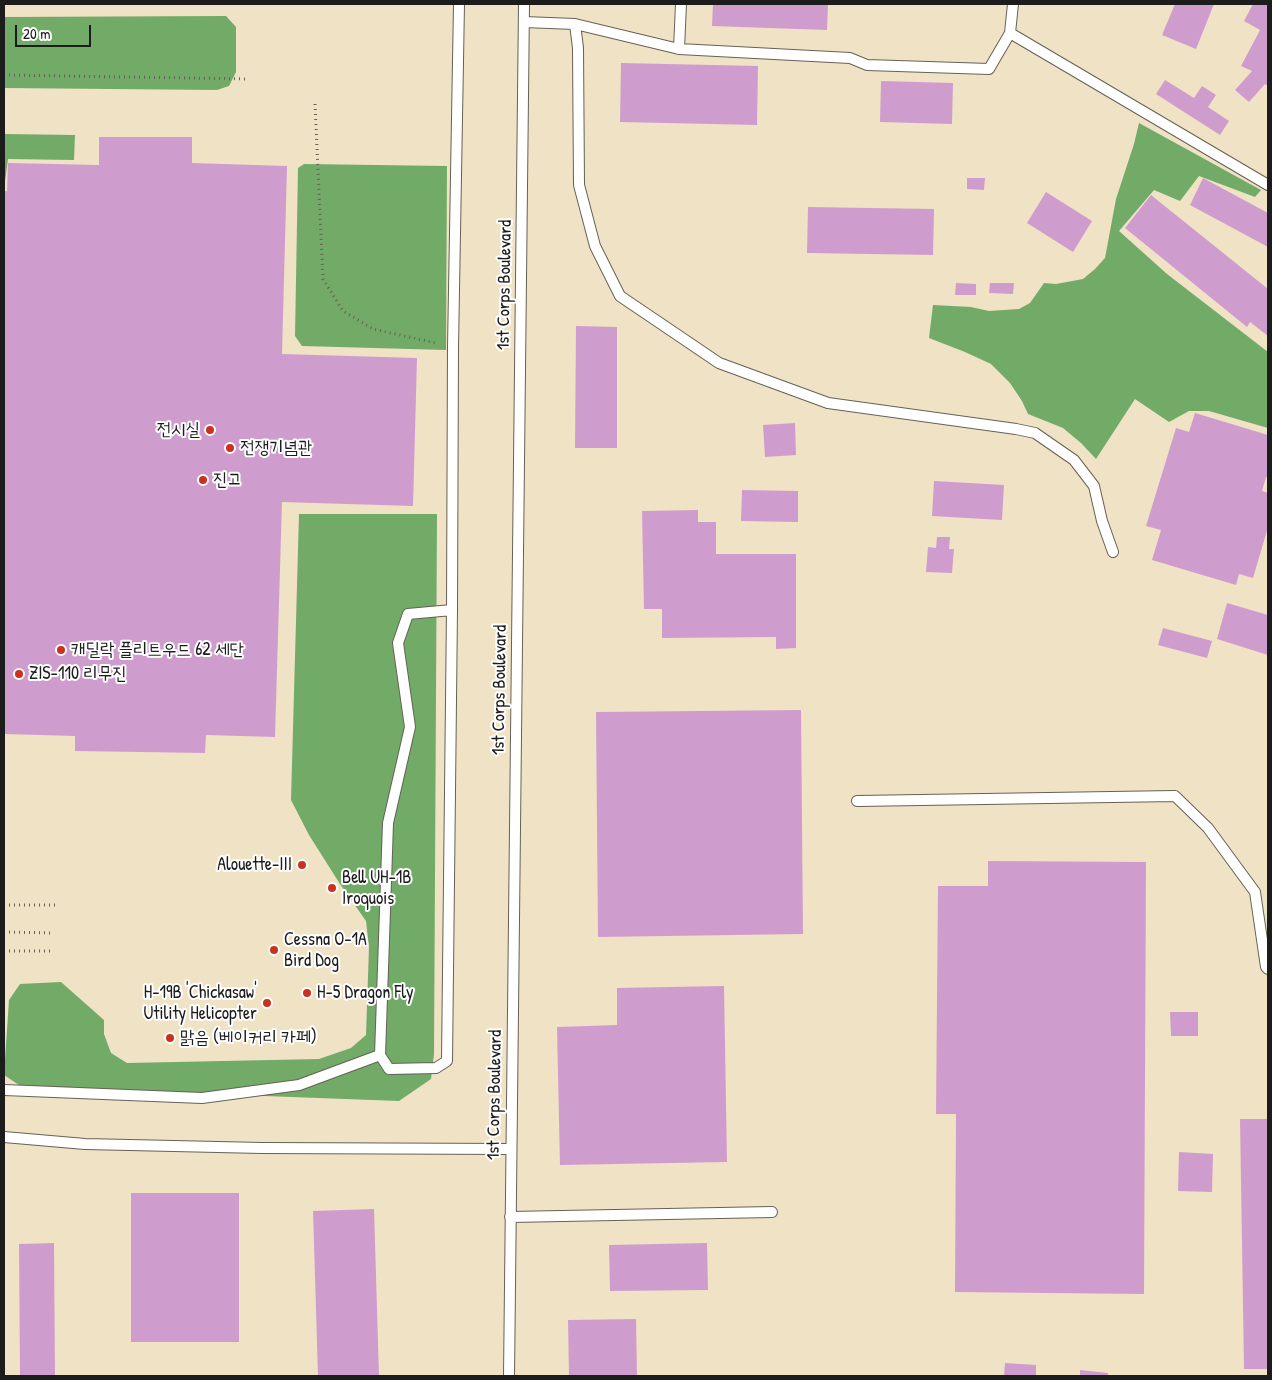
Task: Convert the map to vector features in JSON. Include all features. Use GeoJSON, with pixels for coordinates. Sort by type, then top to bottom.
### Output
{"type":"FeatureCollection","features":[{"type":"Feature","properties":{"kind":"lane"},"geometry":{"type":"LineString","coordinates":[[452,610],[408,614],[398,643],[410,728],[388,822],[380,1055],[389,1069],[436,1068],[447,1061],[452,610],[453,347],[459,4]]}},
{"type":"Feature","properties":{"kind":"lane","name":"1st Corps Boulevard"},"geometry":{"type":"LineString","coordinates":[[509,1376],[524,4]]}},
{"type":"Feature","properties":{"kind":"lane"},"geometry":{"type":"LineString","coordinates":[[679,49],[681,4]]}},
{"type":"Feature","properties":{"kind":"lane"},"geometry":{"type":"LineString","coordinates":[[524,22],[575,24],[679,49],[850,58],[867,65],[989,69],[1010,33],[1013,4]]}},
{"type":"Feature","properties":{"kind":"lane"},"geometry":{"type":"LineString","coordinates":[[575,24],[578,48],[579,185],[595,246],[620,296],[720,363],[828,403],[1035,433],[1074,460],[1094,486],[1102,521],[1113,552]]}},
{"type":"Feature","properties":{"kind":"lane"},"geometry":{"type":"LineString","coordinates":[[1010,33],[1268,186]]}},
{"type":"Feature","properties":{"kind":"lane"},"geometry":{"type":"LineString","coordinates":[[857,801],[1175,796],[1208,828],[1255,892],[1268,969]]}},
{"type":"Feature","properties":{"kind":"lane"},"geometry":{"type":"LineString","coordinates":[[1264,951],[1268,936]]}},
{"type":"Feature","properties":{"kind":"lane"},"geometry":{"type":"LineString","coordinates":[[4,1090],[202,1098],[299,1085],[380,1055]]}},
{"type":"Feature","properties":{"kind":"lane"},"geometry":{"type":"LineString","coordinates":[[4,1137],[85,1144],[262,1148],[510,1149]]}},
{"type":"Feature","properties":{"kind":"lane"},"geometry":{"type":"LineString","coordinates":[[510,1217],[772,1212]]}},
{"type":"Feature","properties":{"kind":"path"},"geometry":{"type":"LineString","coordinates":[[4,75],[249,79]]}},
{"type":"Feature","properties":{"kind":"path"},"geometry":{"type":"LineString","coordinates":[[314,104],[323,279],[343,311],[373,328],[453,347]]}},
{"type":"Feature","properties":{"kind":"path"},"geometry":{"type":"LineString","coordinates":[[4,905],[56,906]]}},
{"type":"Feature","properties":{"kind":"path"},"geometry":{"type":"LineString","coordinates":[[4,932],[54,933]]}},
{"type":"Feature","properties":{"kind":"path"},"geometry":{"type":"LineString","coordinates":[[4,951],[54,952]]}},
{"type":"Feature","properties":{"kind":"green space"},"geometry":{"type":"Polygon","coordinates":[[[226,16],[236,27],[236,72],[229,86],[217,90],[4,88],[4,17],[226,16]]]}},
{"type":"Feature","properties":{"kind":"green space"},"geometry":{"type":"Polygon","coordinates":[[[1139,123],[1261,190],[1255,197],[1199,176],[1180,201],[1154,190],[1119,231],[1167,274],[1268,352],[1268,428],[1209,411],[1189,411],[1169,422],[1135,399],[1096,459],[1063,428],[1028,414],[1010,383],[991,364],[929,338],[933,305],[971,307],[989,311],[1019,309],[1030,303],[1044,283],[1056,284],[1083,279],[1095,269],[1105,258],[1116,199],[1139,123]]]}},
{"type":"Feature","properties":{"kind":"green space"},"geometry":{"type":"Polygon","coordinates":[[[4,134],[75,135],[74,160],[8,159],[4,189],[4,134]]]}},
{"type":"Feature","properties":{"kind":"green space"},"geometry":{"type":"Polygon","coordinates":[[[304,164],[447,166],[446,350],[302,346],[295,336],[298,168],[304,164]]]}},
{"type":"Feature","properties":{"kind":"green space"},"geometry":{"type":"Polygon","coordinates":[[[299,514],[437,514],[434,1054],[431,1079],[399,1101],[22,1087],[4,1075],[9,1000],[20,984],[61,982],[104,1020],[104,1034],[111,1053],[127,1063],[319,1059],[351,1048],[366,1035],[369,947],[366,921],[309,835],[291,800],[299,514]]]}},
{"type":"Feature","properties":{"kind":"building"},"geometry":{"type":"Polygon","coordinates":[[[713,4],[828,4],[827,30],[712,26],[713,4]]]}},
{"type":"Feature","properties":{"kind":"building"},"geometry":{"type":"Polygon","coordinates":[[[1175,4],[1214,4],[1196,49],[1162,35],[1175,4]]]}},
{"type":"Feature","properties":{"kind":"building"},"geometry":{"type":"Polygon","coordinates":[[[1253,4],[1268,4],[1268,86],[1265,84],[1249,102],[1235,90],[1252,71],[1241,66],[1260,30],[1244,21],[1253,4]]]}},
{"type":"Feature","properties":{"kind":"building"},"geometry":{"type":"Polygon","coordinates":[[[621,63],[758,66],[757,125],[620,122],[621,63]]]}},
{"type":"Feature","properties":{"kind":"building"},"geometry":{"type":"Polygon","coordinates":[[[1165,80],[1194,98],[1202,86],[1216,95],[1208,107],[1229,121],[1220,135],[1156,94],[1165,80]]]}},
{"type":"Feature","properties":{"kind":"building"},"geometry":{"type":"Polygon","coordinates":[[[881,81],[953,83],[952,124],[880,122],[881,81]]]}},
{"type":"Feature","properties":{"kind":"building","name":"전시실"},"geometry":{"type":"Polygon","coordinates":[[[99,137],[192,137],[192,163],[287,166],[282,354],[417,358],[413,506],[282,502],[275,737],[206,735],[205,753],[75,751],[75,736],[4,734],[4,191],[7,191],[8,163],[99,165],[99,137]]]}},
{"type":"Feature","properties":{"kind":"building"},"geometry":{"type":"Polygon","coordinates":[[[967,178],[985,178],[984,190],[967,189],[967,178]]]}},
{"type":"Feature","properties":{"kind":"building"},"geometry":{"type":"Polygon","coordinates":[[[1203,178],[1268,213],[1268,247],[1190,205],[1203,178]]]}},
{"type":"Feature","properties":{"kind":"building"},"geometry":{"type":"Polygon","coordinates":[[[1046,192],[1092,221],[1073,252],[1027,223],[1046,192]]]}},
{"type":"Feature","properties":{"kind":"building"},"geometry":{"type":"Polygon","coordinates":[[[1151,195],[1268,289],[1268,336],[1250,322],[1247,327],[1125,228],[1151,195]]]}},
{"type":"Feature","properties":{"kind":"building"},"geometry":{"type":"Polygon","coordinates":[[[808,207],[934,209],[933,255],[807,253],[808,207]]]}},
{"type":"Feature","properties":{"kind":"building"},"geometry":{"type":"Polygon","coordinates":[[[956,283],[976,284],[976,295],[955,295],[956,283]]]}},
{"type":"Feature","properties":{"kind":"building"},"geometry":{"type":"Polygon","coordinates":[[[990,283],[1014,283],[1013,294],[989,293],[990,283]]]}},
{"type":"Feature","properties":{"kind":"building"},"geometry":{"type":"Polygon","coordinates":[[[576,326],[617,327],[617,448],[575,448],[576,326]]]}},
{"type":"Feature","properties":{"kind":"building"},"geometry":{"type":"Polygon","coordinates":[[[1195,413],[1268,435],[1268,478],[1266,477],[1262,491],[1268,493],[1268,527],[1253,578],[1239,574],[1236,585],[1152,560],[1161,530],[1146,526],[1176,428],[1189,432],[1195,413]]]}},
{"type":"Feature","properties":{"kind":"building"},"geometry":{"type":"Polygon","coordinates":[[[795,423],[796,455],[765,457],[763,425],[795,423]]]}},
{"type":"Feature","properties":{"kind":"building"},"geometry":{"type":"Polygon","coordinates":[[[934,481],[1004,485],[1002,520],[932,516],[934,481]]]}},
{"type":"Feature","properties":{"kind":"building"},"geometry":{"type":"Polygon","coordinates":[[[742,490],[798,491],[798,522],[741,521],[742,490]]]}},
{"type":"Feature","properties":{"kind":"building"},"geometry":{"type":"Polygon","coordinates":[[[698,510],[698,522],[716,522],[716,554],[796,554],[796,648],[776,649],[776,637],[662,638],[662,609],[644,609],[642,511],[698,510]]]}},
{"type":"Feature","properties":{"kind":"building"},"geometry":{"type":"Polygon","coordinates":[[[937,537],[950,537],[949,549],[954,549],[952,573],[926,572],[928,547],[936,548],[937,537]]]}},
{"type":"Feature","properties":{"kind":"building"},"geometry":{"type":"Polygon","coordinates":[[[1227,603],[1268,615],[1268,655],[1217,639],[1227,603]]]}},
{"type":"Feature","properties":{"kind":"building"},"geometry":{"type":"Polygon","coordinates":[[[1163,628],[1212,641],[1207,658],[1158,645],[1163,628]]]}},
{"type":"Feature","properties":{"kind":"building"},"geometry":{"type":"Polygon","coordinates":[[[801,710],[803,934],[598,937],[596,712],[801,710]]]}},
{"type":"Feature","properties":{"kind":"building"},"geometry":{"type":"Polygon","coordinates":[[[988,861],[1146,862],[1144,1294],[955,1292],[956,1114],[936,1114],[938,886],[988,886],[988,861]]]}},
{"type":"Feature","properties":{"kind":"building"},"geometry":{"type":"Polygon","coordinates":[[[724,986],[727,1162],[560,1165],[557,1027],[617,1025],[617,988],[724,986]]]}},
{"type":"Feature","properties":{"kind":"building"},"geometry":{"type":"Polygon","coordinates":[[[1170,1012],[1198,1012],[1198,1036],[1171,1036],[1170,1012]]]}},
{"type":"Feature","properties":{"kind":"building"},"geometry":{"type":"Polygon","coordinates":[[[1240,1119],[1268,1119],[1268,1369],[1244,1369],[1240,1119]]]}},
{"type":"Feature","properties":{"kind":"building"},"geometry":{"type":"Polygon","coordinates":[[[1179,1152],[1213,1154],[1212,1192],[1178,1191],[1179,1152]]]}},
{"type":"Feature","properties":{"kind":"building"},"geometry":{"type":"Polygon","coordinates":[[[131,1193],[239,1193],[239,1342],[131,1342],[131,1193]]]}},
{"type":"Feature","properties":{"kind":"building"},"geometry":{"type":"Polygon","coordinates":[[[374,1209],[379,1376],[318,1376],[313,1211],[374,1209]]]}},
{"type":"Feature","properties":{"kind":"building"},"geometry":{"type":"Polygon","coordinates":[[[54,1243],[55,1376],[20,1376],[19,1244],[54,1243]]]}},
{"type":"Feature","properties":{"kind":"building"},"geometry":{"type":"Polygon","coordinates":[[[707,1243],[708,1290],[610,1291],[609,1245],[707,1243]]]}},
{"type":"Feature","properties":{"kind":"building"},"geometry":{"type":"Polygon","coordinates":[[[636,1319],[637,1376],[569,1376],[568,1320],[636,1319]]]}},
{"type":"Feature","properties":{"kind":"building"},"geometry":{"type":"Polygon","coordinates":[[[1005,1363],[1036,1365],[1036,1376],[1004,1376],[1005,1363]]]}},
{"type":"Feature","properties":{"kind":"building"},"geometry":{"type":"Polygon","coordinates":[[[1080,1370],[1108,1373],[1108,1376],[1080,1376],[1080,1370]]]}},
{"type":"Feature","properties":{"kind":"place","name":"전시실"},"geometry":{"type":"Point","coordinates":[210,430]}},
{"type":"Feature","properties":{"kind":"place","name":"전쟁기념관"},"geometry":{"type":"Point","coordinates":[230,448]}},
{"type":"Feature","properties":{"kind":"place","name":"진고"},"geometry":{"type":"Point","coordinates":[203,480]}},
{"type":"Feature","properties":{"kind":"place","name":"캐딜락 플리트우드 62 세단"},"geometry":{"type":"Point","coordinates":[61,650]}},
{"type":"Feature","properties":{"kind":"place","name":"ZIS-110 리무진"},"geometry":{"type":"Point","coordinates":[19,674]}},
{"type":"Feature","properties":{"kind":"place","name":"Alouette-III"},"geometry":{"type":"Point","coordinates":[302,865]}},
{"type":"Feature","properties":{"kind":"place","name":"Bell UH-1B Iroquois"},"geometry":{"type":"Point","coordinates":[332,888]}},
{"type":"Feature","properties":{"kind":"place","name":"Cessna O-1A Bird Dog"},"geometry":{"type":"Point","coordinates":[274,950]}},
{"type":"Feature","properties":{"kind":"place","name":"H-5 Dragon Fly"},"geometry":{"type":"Point","coordinates":[307,993]}},
{"type":"Feature","properties":{"kind":"place","name":"H-19B 'Chickasaw' Utility Helicopter"},"geometry":{"type":"Point","coordinates":[267,1003]}},
{"type":"Feature","properties":{"kind":"place","name":"맑음 (베이커리 카페)"},"geometry":{"type":"Point","coordinates":[170,1038]}}]}
